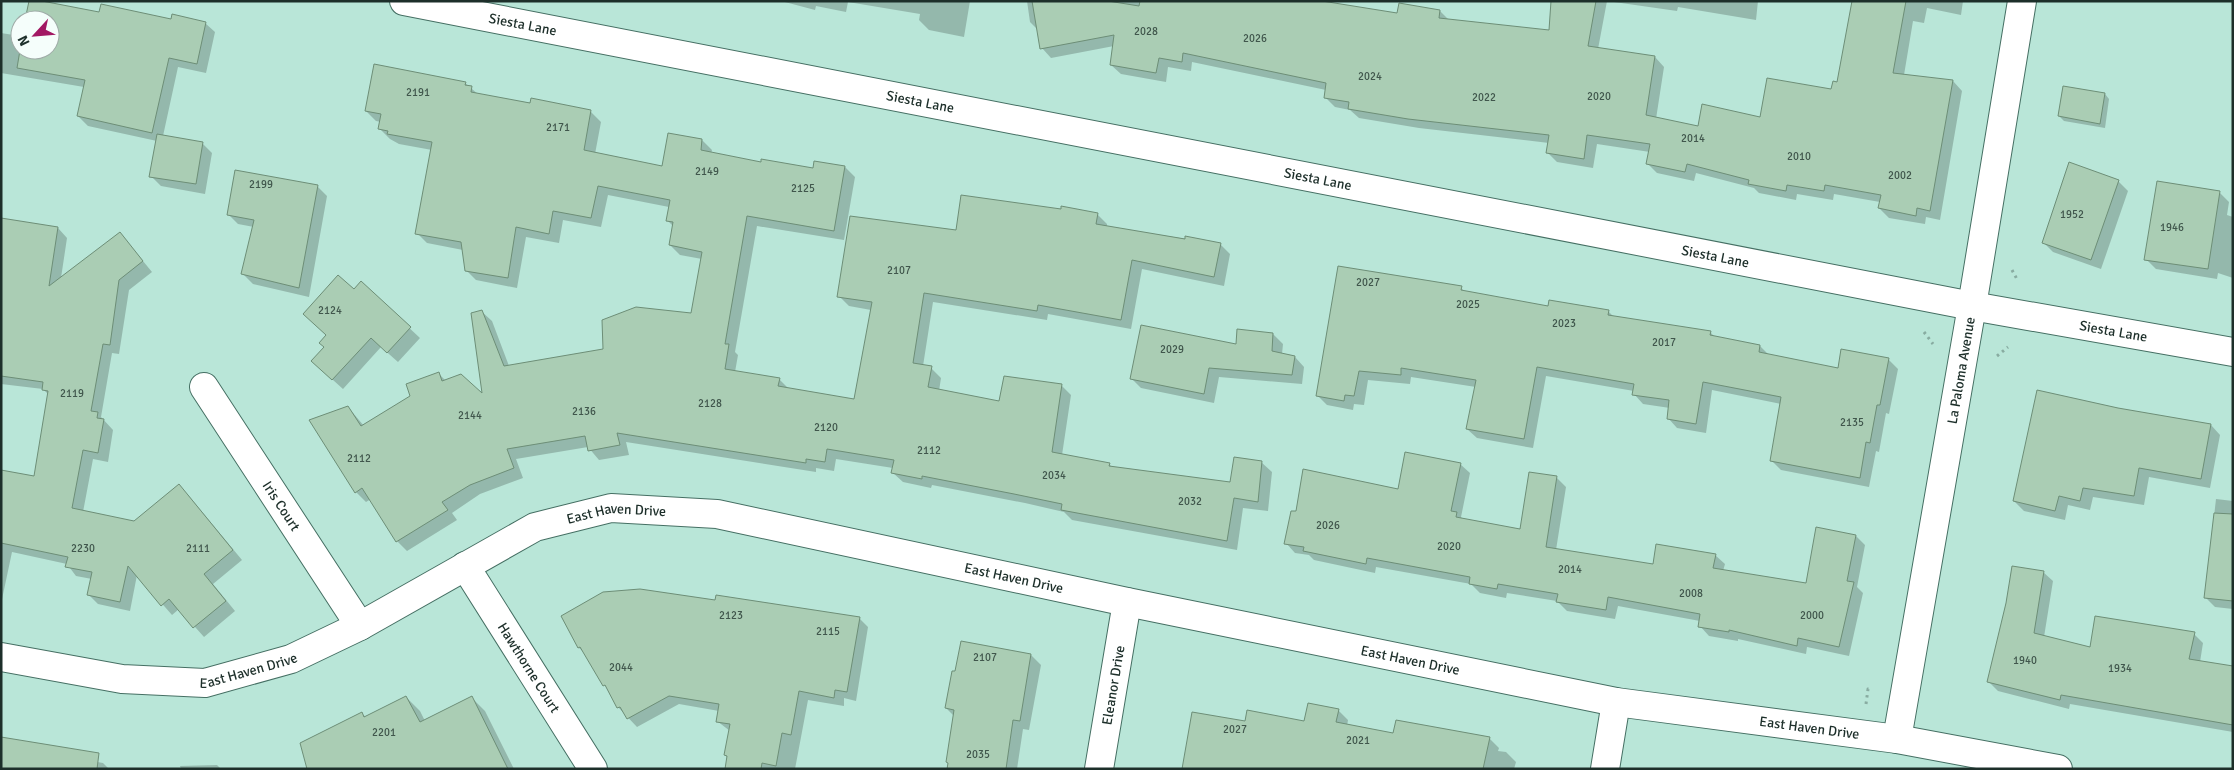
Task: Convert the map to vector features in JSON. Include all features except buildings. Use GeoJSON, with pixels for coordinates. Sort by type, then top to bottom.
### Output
{"type":"FeatureCollection","features":[{"type":"Feature","properties":{"kind":"street","name":"Siesta Lane"},"geometry":{"type":"LineString","coordinates":[[404,1],[1972,306],[2233,352]]}},
{"type":"Feature","properties":{"kind":"street","name":"La Paloma Avenue"},"geometry":{"type":"LineString","coordinates":[[1897,739],[1972,306],[2022,1]]}},
{"type":"Feature","properties":{"kind":"street","name":"Iris Court"},"geometry":{"type":"LineString","coordinates":[[204,387],[360,626]]}},
{"type":"Feature","properties":{"kind":"street","name":"East Haven Drive"},"geometry":{"type":"LineString","coordinates":[[1,656],[122,679],[205,683],[291,659],[360,626],[535,527],[611,508],[621,508],[717,514],[1127,602],[1616,702],[1897,739],[2058,769]]}},
{"type":"Feature","properties":{"kind":"street","name":"Hawthorne Court"},"geometry":{"type":"LineString","coordinates":[[465,566],[593,769]]}},
{"type":"Feature","properties":{"kind":"street","name":"Eleanor Drive"},"geometry":{"type":"LineString","coordinates":[[1099,769],[1127,602]]}},
{"type":"Feature","properties":{"kind":"street"},"geometry":{"type":"LineString","coordinates":[[1605,769],[1616,702]]}},
{"type":"Feature","properties":{"kind":"path"},"geometry":{"type":"LineString","coordinates":[[1924,332],[1933,344]]}},
{"type":"Feature","properties":{"kind":"path"},"geometry":{"type":"LineString","coordinates":[[1997,356],[2008,347]]}}]}
